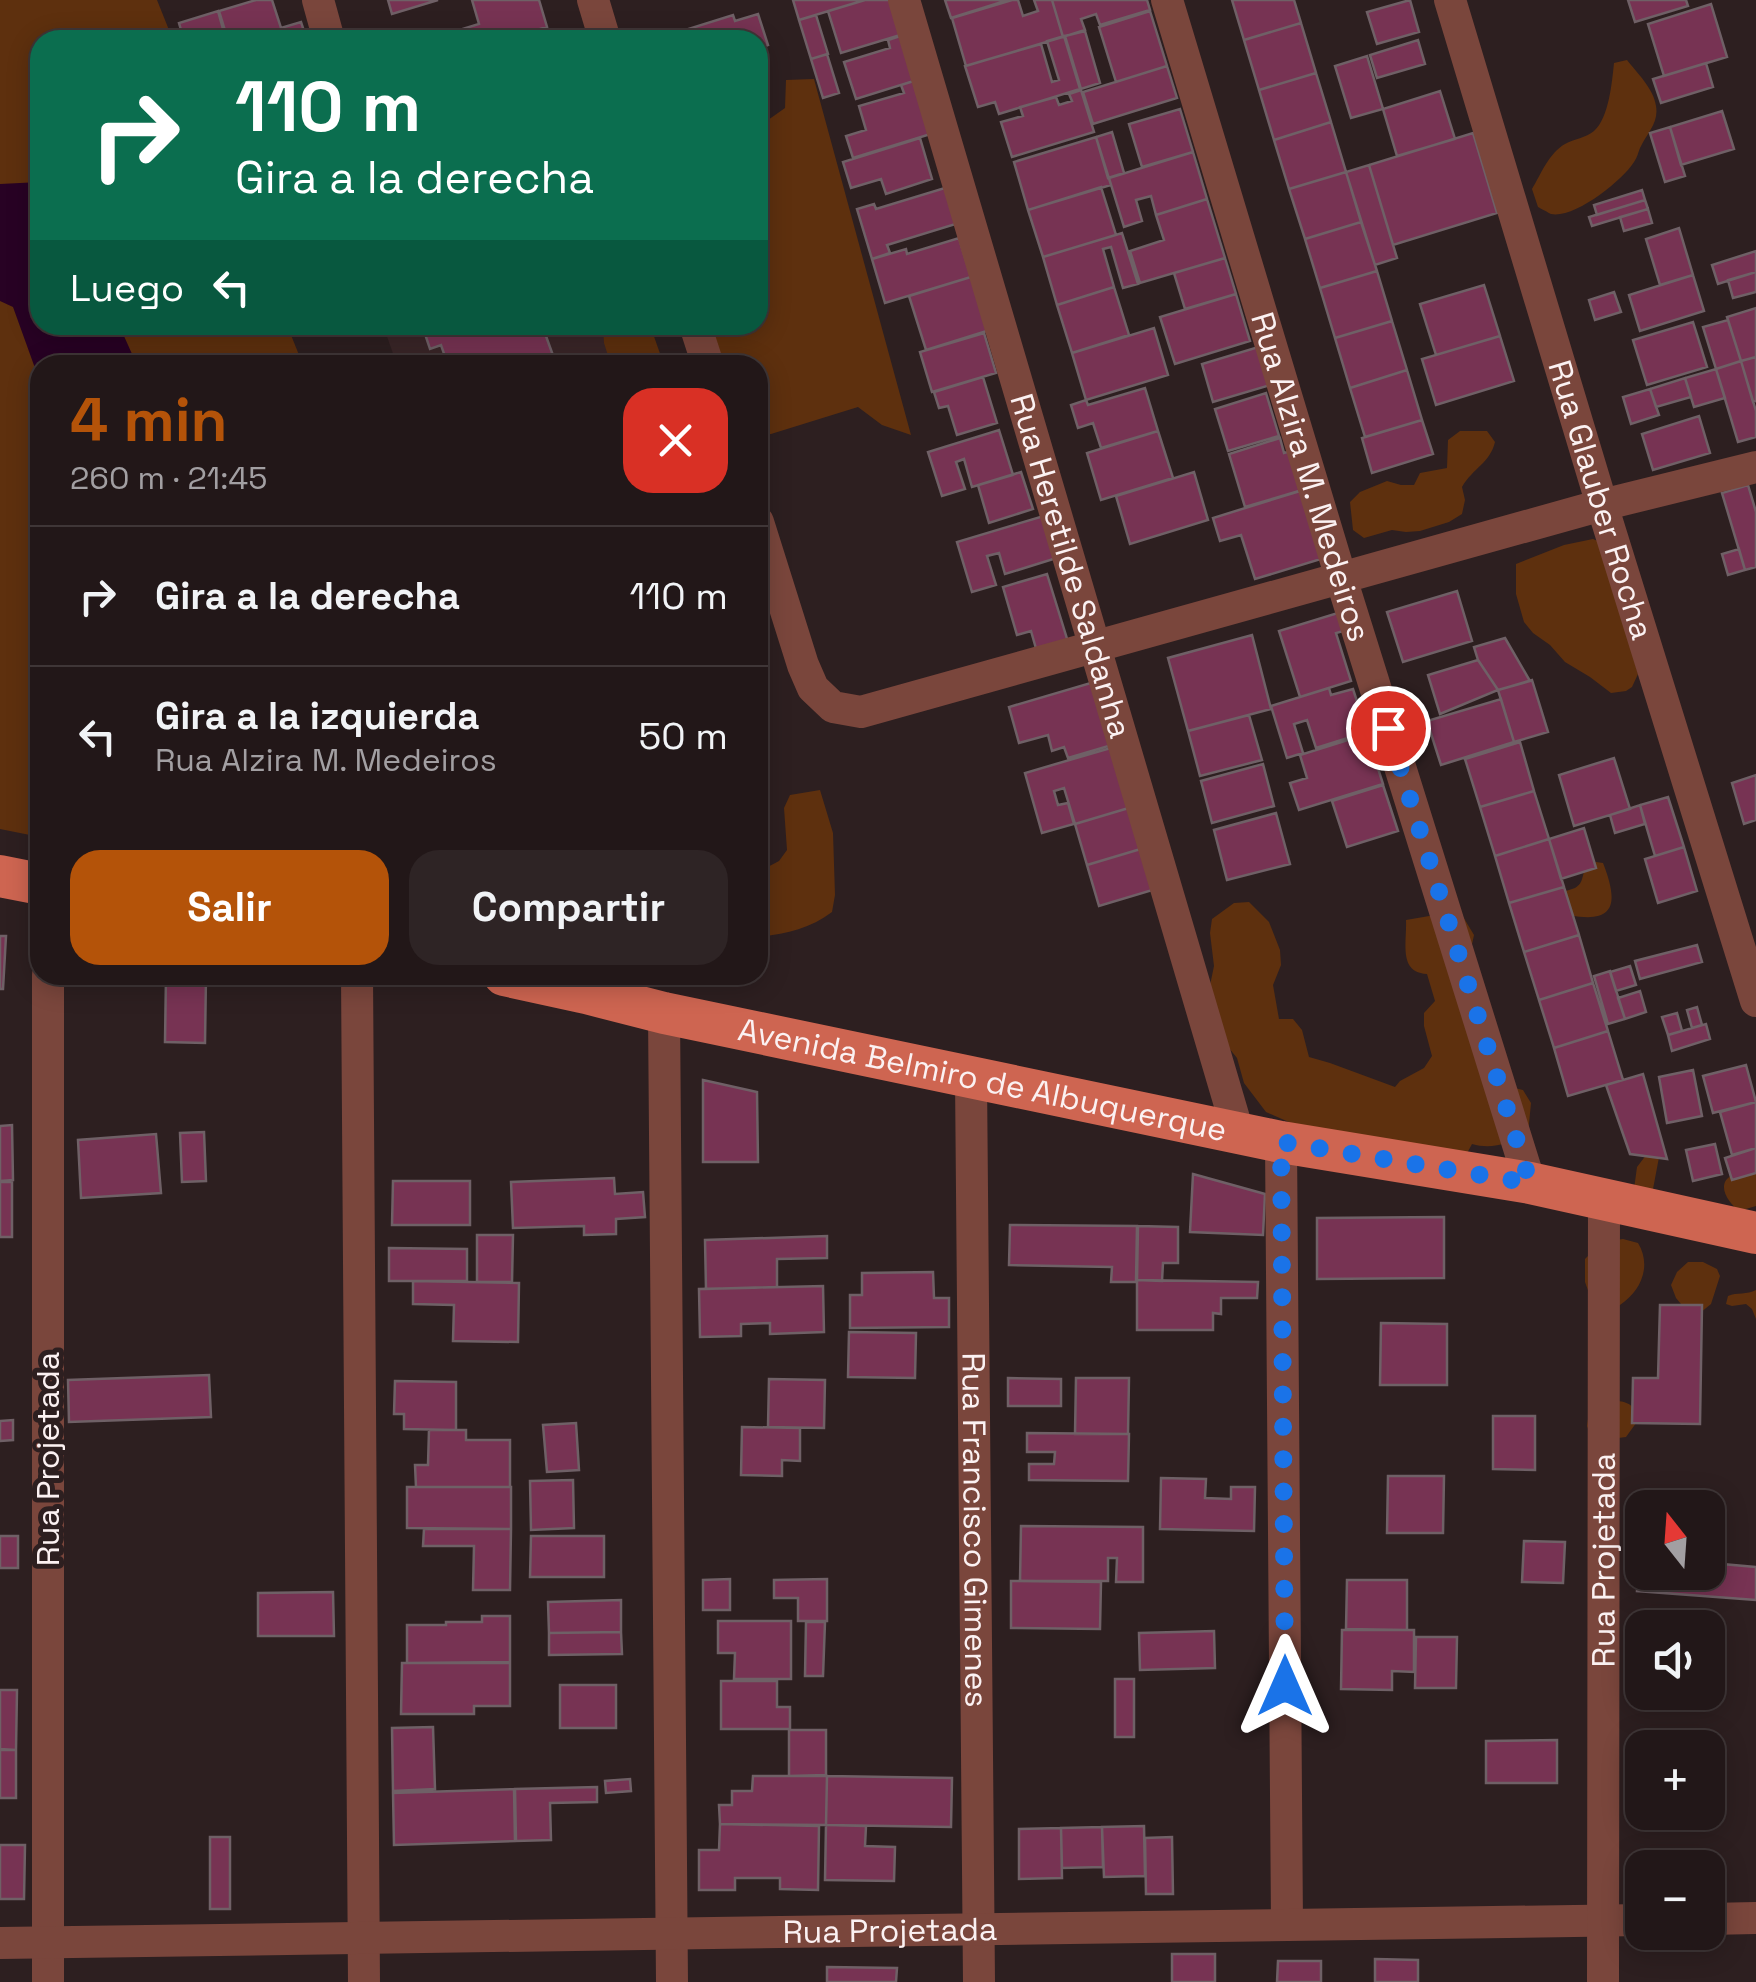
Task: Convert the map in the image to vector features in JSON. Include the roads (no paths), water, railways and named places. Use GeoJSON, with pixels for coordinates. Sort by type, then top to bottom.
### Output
{"type":"FeatureCollection","features":[{"type":"Feature","properties":{"kind":"main road"},"geometry":{"type":"LineString","coordinates":[[0,876],[30,882]]}},
{"type":"Feature","properties":{"kind":"main road","name":"Avenida Belmiro de Albuquerque"},"geometry":{"type":"LineString","coordinates":[[552,985],[664,1013],[1281,1142],[1530,1183],[1756,1232]]}},
{"type":"Feature","properties":{"kind":"street"},"geometry":{"type":"LineString","coordinates":[[318,0],[326,30]]}},
{"type":"Feature","properties":{"kind":"street"},"geometry":{"type":"LineString","coordinates":[[593,0],[602,30]]}},
{"type":"Feature","properties":{"kind":"street","name":"Rua Heretilde Saldanha"},"geometry":{"type":"LineString","coordinates":[[904,0],[1238,1132]]}},
{"type":"Feature","properties":{"kind":"street","name":"Rua Alzira M. Medeiros"},"geometry":{"type":"LineString","coordinates":[[1167,0],[1341,578],[1530,1183]]}},
{"type":"Feature","properties":{"kind":"street","name":"Rua Glauber Rocha"},"geometry":{"type":"LineString","coordinates":[[1450,0],[1756,1001]]}},
{"type":"Feature","properties":{"kind":"street"},"geometry":{"type":"LineString","coordinates":[[768,554],[813,688],[833,707],[860,712],[1602,504],[1756,467]]}},
{"type":"Feature","properties":{"kind":"street","name":"Rua Projetada"},"geometry":{"type":"LineString","coordinates":[[48,985],[48,1982]]}},
{"type":"Feature","properties":{"kind":"street"},"geometry":{"type":"LineString","coordinates":[[356,985],[364,1982]]}},
{"type":"Feature","properties":{"kind":"street"},"geometry":{"type":"LineString","coordinates":[[664,1013],[672,1982]]}},
{"type":"Feature","properties":{"kind":"street","name":"Rua Francisco Gimenes"},"geometry":{"type":"LineString","coordinates":[[972,1078],[979,1982]]}},
{"type":"Feature","properties":{"kind":"street"},"geometry":{"type":"LineString","coordinates":[[1281,1142],[1286,1925]]}},
{"type":"Feature","properties":{"kind":"street","name":"Rua Projetada"},"geometry":{"type":"LineString","coordinates":[[1603,1982],[1604,1198]]}},
{"type":"Feature","properties":{"kind":"street"},"geometry":{"type":"LineString","coordinates":[[1725,1919],[1756,1918]]}},
{"type":"Feature","properties":{"kind":"street","name":"Rua Projetada"},"geometry":{"type":"LineString","coordinates":[[0,1943],[1625,1920]]}}]}
